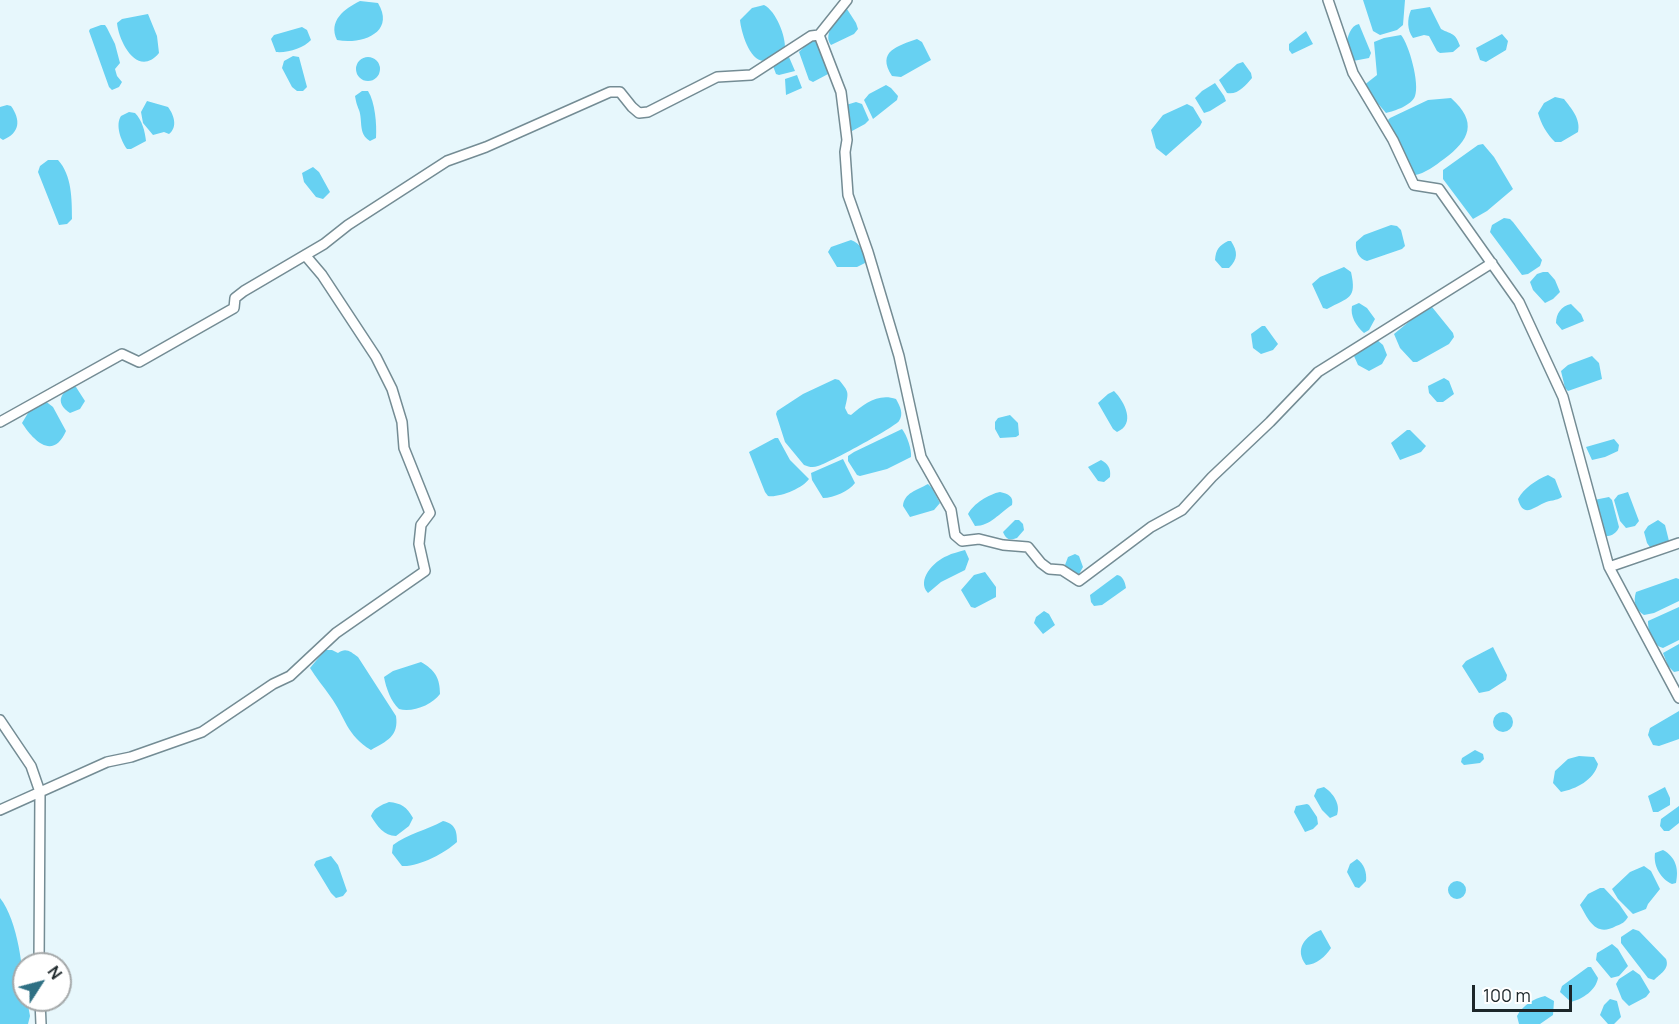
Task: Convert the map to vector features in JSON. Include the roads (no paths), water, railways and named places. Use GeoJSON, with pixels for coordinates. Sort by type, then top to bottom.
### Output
{"type":"FeatureCollection","features":[{"type":"Feature","properties":{"kind":"street"},"geometry":{"type":"LineString","coordinates":[[0,422],[122,354],[139,362],[234,308],[235,298],[244,291],[324,244],[348,225],[447,161],[486,147],[610,92],[620,92],[639,113],[648,112],[717,77],[751,75],[812,36],[819,35],[847,0]]}},
{"type":"Feature","properties":{"kind":"street"},"geometry":{"type":"LineString","coordinates":[[1328,0],[1353,73],[1393,140],[1414,185],[1439,189],[1519,302],[1563,397],[1609,567],[1679,698]]}},
{"type":"Feature","properties":{"kind":"street"},"geometry":{"type":"LineString","coordinates":[[819,35],[840,92],[847,140],[845,152],[848,195],[868,252],[899,356],[921,457],[951,510],[955,535],[962,541],[980,539],[1003,545],[1029,547],[1041,563],[1049,569],[1062,570],[1079,581],[1151,527],[1182,510],[1318,372],[1492,263]]}},
{"type":"Feature","properties":{"kind":"street"},"geometry":{"type":"LineString","coordinates":[[0,810],[107,762],[131,757],[201,732],[273,684],[290,676],[336,633],[424,571],[419,544],[421,525],[430,513],[404,448],[402,422],[392,389],[376,357],[322,275],[305,255]]}},
{"type":"Feature","properties":{"kind":"street"},"geometry":{"type":"LineString","coordinates":[[1609,567],[1679,543]]}},
{"type":"Feature","properties":{"kind":"street"},"geometry":{"type":"LineString","coordinates":[[0,720],[31,766],[40,792],[39,952]]}},
{"type":"Feature","properties":{"kind":"water"},"geometry":{"type":"Polygon","coordinates":[[[1363,0],[1405,0],[1403,25],[1397,30],[1380,35],[1373,31],[1363,0]]]}},
{"type":"Feature","properties":{"kind":"water"},"geometry":{"type":"Polygon","coordinates":[[[360,1],[378,3],[383,22],[379,29],[373,35],[356,41],[337,40],[336,21],[343,12],[360,1]]]}},
{"type":"Feature","properties":{"kind":"water"},"geometry":{"type":"Polygon","coordinates":[[[764,5],[779,24],[784,37],[785,49],[770,59],[762,61],[752,54],[748,47],[740,20],[752,8],[764,5]]]}},
{"type":"Feature","properties":{"kind":"water"},"geometry":{"type":"Polygon","coordinates":[[[1430,7],[1441,29],[1453,34],[1458,41],[1460,46],[1453,52],[1440,53],[1437,51],[1429,36],[1413,38],[1411,35],[1408,24],[1411,10],[1430,7]]]}},
{"type":"Feature","properties":{"kind":"water"},"geometry":{"type":"Polygon","coordinates":[[[847,9],[858,29],[854,34],[831,45],[828,36],[830,31],[839,16],[847,9]]]}},
{"type":"Feature","properties":{"kind":"water"},"geometry":{"type":"Polygon","coordinates":[[[148,14],[157,36],[159,53],[151,60],[144,62],[137,60],[126,48],[121,40],[117,23],[122,19],[148,14]]]}},
{"type":"Feature","properties":{"kind":"water"},"geometry":{"type":"Polygon","coordinates":[[[1359,24],[1371,53],[1369,58],[1353,61],[1346,45],[1351,29],[1359,24]]]}},
{"type":"Feature","properties":{"kind":"water"},"geometry":{"type":"Polygon","coordinates":[[[105,25],[115,44],[120,63],[115,69],[122,82],[119,87],[112,90],[89,31],[105,25]]]}},
{"type":"Feature","properties":{"kind":"water"},"geometry":{"type":"Polygon","coordinates":[[[302,27],[307,30],[311,40],[295,49],[276,52],[271,39],[274,35],[302,27]]]}},
{"type":"Feature","properties":{"kind":"water"},"geometry":{"type":"Polygon","coordinates":[[[1306,31],[1313,44],[1292,54],[1289,44],[1306,31]]]}},
{"type":"Feature","properties":{"kind":"water"},"geometry":{"type":"Polygon","coordinates":[[[1502,34],[1508,41],[1506,50],[1486,62],[1480,60],[1476,48],[1502,34]]]}},
{"type":"Feature","properties":{"kind":"water"},"geometry":{"type":"Polygon","coordinates":[[[1401,35],[1413,64],[1416,83],[1415,96],[1407,105],[1386,113],[1363,86],[1377,75],[1374,42],[1401,35]]]}},
{"type":"Feature","properties":{"kind":"water"},"geometry":{"type":"Polygon","coordinates":[[[917,39],[922,42],[931,60],[901,77],[892,76],[886,61],[888,55],[897,47],[917,39]]]}},
{"type":"Feature","properties":{"kind":"water"},"geometry":{"type":"Polygon","coordinates":[[[811,40],[818,42],[830,73],[813,82],[809,80],[799,52],[811,40]]]}},
{"type":"Feature","properties":{"kind":"water"},"geometry":{"type":"Polygon","coordinates":[[[293,56],[299,57],[307,87],[303,91],[297,91],[292,87],[282,68],[284,61],[293,56]]]}},
{"type":"Feature","properties":{"kind":"water"},"geometry":{"type":"Polygon","coordinates":[[[368,57],[377,60],[380,69],[377,78],[368,81],[359,78],[356,69],[359,60],[368,57]]]}},
{"type":"Feature","properties":{"kind":"water"},"geometry":{"type":"Polygon","coordinates":[[[789,57],[795,71],[776,74],[773,66],[789,57]]]}},
{"type":"Feature","properties":{"kind":"water"},"geometry":{"type":"Polygon","coordinates":[[[1243,62],[1252,78],[1238,91],[1227,93],[1219,80],[1237,64],[1243,62]]]}},
{"type":"Feature","properties":{"kind":"water"},"geometry":{"type":"Polygon","coordinates":[[[797,75],[802,88],[786,95],[785,79],[797,75]]]}},
{"type":"Feature","properties":{"kind":"water"},"geometry":{"type":"Polygon","coordinates":[[[1215,83],[1226,101],[1204,113],[1195,98],[1215,83]]]}},
{"type":"Feature","properties":{"kind":"water"},"geometry":{"type":"Polygon","coordinates":[[[886,85],[898,96],[897,100],[873,119],[864,100],[869,94],[886,85]]]}},
{"type":"Feature","properties":{"kind":"water"},"geometry":{"type":"Polygon","coordinates":[[[362,91],[368,91],[375,113],[376,138],[370,141],[362,131],[355,96],[362,91]]]}},
{"type":"Feature","properties":{"kind":"water"},"geometry":{"type":"Polygon","coordinates":[[[1555,97],[1564,99],[1575,114],[1579,127],[1578,132],[1561,142],[1555,142],[1549,136],[1538,113],[1544,103],[1555,97]]]}},
{"type":"Feature","properties":{"kind":"water"},"geometry":{"type":"Polygon","coordinates":[[[1451,98],[1460,107],[1468,123],[1465,138],[1444,159],[1426,171],[1415,175],[1388,120],[1428,100],[1451,98]]]}},
{"type":"Feature","properties":{"kind":"water"},"geometry":{"type":"Polygon","coordinates":[[[147,101],[168,107],[170,110],[174,124],[169,134],[164,132],[153,135],[143,123],[141,112],[147,101]]]}},
{"type":"Feature","properties":{"kind":"water"},"geometry":{"type":"Polygon","coordinates":[[[856,102],[862,104],[869,120],[850,131],[846,105],[856,102]]]}},
{"type":"Feature","properties":{"kind":"water"},"geometry":{"type":"Polygon","coordinates":[[[1187,104],[1193,107],[1202,122],[1166,156],[1156,148],[1151,130],[1163,115],[1187,104]]]}},
{"type":"Feature","properties":{"kind":"water"},"geometry":{"type":"Polygon","coordinates":[[[11,106],[14,111],[17,126],[13,134],[3,140],[0,138],[0,107],[11,106]]]}},
{"type":"Feature","properties":{"kind":"water"},"geometry":{"type":"Polygon","coordinates":[[[129,112],[135,113],[140,119],[146,141],[127,149],[121,137],[119,120],[121,116],[129,112]]]}},
{"type":"Feature","properties":{"kind":"water"},"geometry":{"type":"Polygon","coordinates":[[[1483,144],[1494,157],[1513,189],[1487,211],[1473,219],[1443,179],[1443,170],[1478,145],[1483,144]]]}},
{"type":"Feature","properties":{"kind":"water"},"geometry":{"type":"Polygon","coordinates":[[[48,160],[58,160],[69,180],[72,219],[67,224],[59,225],[38,172],[40,166],[48,160]]]}},
{"type":"Feature","properties":{"kind":"water"},"geometry":{"type":"Polygon","coordinates":[[[313,167],[319,172],[330,192],[323,199],[316,197],[304,182],[302,173],[313,167]]]}},
{"type":"Feature","properties":{"kind":"water"},"geometry":{"type":"Polygon","coordinates":[[[1504,218],[1513,222],[1542,260],[1540,266],[1528,274],[1522,275],[1490,232],[1492,225],[1504,218]]]}},
{"type":"Feature","properties":{"kind":"water"},"geometry":{"type":"Polygon","coordinates":[[[1391,225],[1401,230],[1405,246],[1367,261],[1362,258],[1357,251],[1356,242],[1364,235],[1391,225]]]}},
{"type":"Feature","properties":{"kind":"water"},"geometry":{"type":"Polygon","coordinates":[[[851,240],[862,249],[865,263],[857,267],[837,267],[828,252],[831,247],[851,240]]]}},
{"type":"Feature","properties":{"kind":"water"},"geometry":{"type":"Polygon","coordinates":[[[1231,241],[1236,255],[1229,268],[1222,268],[1215,260],[1215,256],[1218,248],[1231,241]]]}},
{"type":"Feature","properties":{"kind":"water"},"geometry":{"type":"Polygon","coordinates":[[[1344,267],[1351,272],[1353,281],[1350,296],[1327,309],[1323,308],[1312,284],[1320,277],[1344,267]]]}},
{"type":"Feature","properties":{"kind":"water"},"geometry":{"type":"Polygon","coordinates":[[[1548,272],[1555,280],[1560,292],[1545,303],[1533,290],[1530,282],[1537,274],[1548,272]]]}},
{"type":"Feature","properties":{"kind":"water"},"geometry":{"type":"Polygon","coordinates":[[[1359,303],[1367,308],[1375,319],[1369,330],[1364,333],[1356,324],[1352,313],[1352,306],[1359,303]]]}},
{"type":"Feature","properties":{"kind":"water"},"geometry":{"type":"Polygon","coordinates":[[[1571,304],[1581,314],[1584,321],[1562,330],[1556,323],[1557,317],[1562,309],[1571,304]]]}},
{"type":"Feature","properties":{"kind":"water"},"geometry":{"type":"Polygon","coordinates":[[[1428,306],[1432,307],[1454,337],[1449,344],[1413,362],[1400,348],[1394,334],[1428,306]]]}},
{"type":"Feature","properties":{"kind":"water"},"geometry":{"type":"Polygon","coordinates":[[[1265,326],[1278,344],[1273,350],[1261,354],[1253,348],[1251,334],[1265,326]]]}},
{"type":"Feature","properties":{"kind":"water"},"geometry":{"type":"Polygon","coordinates":[[[1376,339],[1383,345],[1387,355],[1382,364],[1369,371],[1358,365],[1354,356],[1376,339]]]}},
{"type":"Feature","properties":{"kind":"water"},"geometry":{"type":"Polygon","coordinates":[[[1592,356],[1599,363],[1602,379],[1568,391],[1565,388],[1561,371],[1568,365],[1592,356]]]}},
{"type":"Feature","properties":{"kind":"water"},"geometry":{"type":"Polygon","coordinates":[[[1444,378],[1449,381],[1454,394],[1443,402],[1437,402],[1429,393],[1428,386],[1444,378]]]}},
{"type":"Feature","properties":{"kind":"water"},"geometry":{"type":"Polygon","coordinates":[[[835,379],[839,380],[846,390],[845,408],[848,414],[851,415],[861,407],[883,397],[896,399],[901,416],[895,425],[824,464],[813,467],[804,465],[785,442],[777,411],[803,394],[835,379]]]}},
{"type":"Feature","properties":{"kind":"water"},"geometry":{"type":"Polygon","coordinates":[[[72,386],[76,387],[85,401],[80,409],[70,413],[61,403],[61,399],[64,392],[72,386]]]}},
{"type":"Feature","properties":{"kind":"water"},"geometry":{"type":"Polygon","coordinates":[[[1114,391],[1122,401],[1127,413],[1126,424],[1117,432],[1098,403],[1114,391]]]}},
{"type":"Feature","properties":{"kind":"water"},"geometry":{"type":"Polygon","coordinates":[[[44,400],[53,407],[66,431],[55,445],[43,445],[37,441],[22,423],[31,408],[44,400]]]}},
{"type":"Feature","properties":{"kind":"water"},"geometry":{"type":"Polygon","coordinates":[[[1010,415],[1018,423],[1019,435],[1000,438],[995,429],[995,422],[998,418],[1010,415]]]}},
{"type":"Feature","properties":{"kind":"water"},"geometry":{"type":"Polygon","coordinates":[[[902,429],[909,443],[911,457],[887,469],[857,475],[848,461],[848,456],[902,429]]]}},
{"type":"Feature","properties":{"kind":"water"},"geometry":{"type":"Polygon","coordinates":[[[1410,430],[1426,446],[1421,452],[1400,460],[1391,443],[1410,430]]]}},
{"type":"Feature","properties":{"kind":"water"},"geometry":{"type":"Polygon","coordinates":[[[778,438],[790,460],[809,479],[802,486],[790,492],[768,496],[749,452],[778,438]]]}},
{"type":"Feature","properties":{"kind":"water"},"geometry":{"type":"Polygon","coordinates":[[[1614,439],[1619,445],[1618,451],[1592,460],[1586,447],[1614,439]]]}},
{"type":"Feature","properties":{"kind":"water"},"geometry":{"type":"Polygon","coordinates":[[[843,459],[855,483],[841,494],[823,498],[812,480],[811,473],[843,459]]]}},
{"type":"Feature","properties":{"kind":"water"},"geometry":{"type":"Polygon","coordinates":[[[1101,460],[1110,471],[1110,477],[1104,482],[1098,481],[1088,467],[1101,460]]]}},
{"type":"Feature","properties":{"kind":"water"},"geometry":{"type":"Polygon","coordinates":[[[1548,475],[1555,479],[1562,497],[1529,510],[1523,508],[1518,499],[1524,491],[1548,475]]]}},
{"type":"Feature","properties":{"kind":"water"},"geometry":{"type":"Polygon","coordinates":[[[928,484],[940,503],[934,510],[910,517],[903,506],[906,498],[912,492],[928,484]]]}},
{"type":"Feature","properties":{"kind":"water"},"geometry":{"type":"Polygon","coordinates":[[[1000,492],[1010,496],[1012,505],[986,524],[975,526],[968,514],[970,510],[982,500],[1000,492]]]}},
{"type":"Feature","properties":{"kind":"water"},"geometry":{"type":"Polygon","coordinates":[[[1628,492],[1639,521],[1635,526],[1626,528],[1620,521],[1614,500],[1618,495],[1628,492]]]}},
{"type":"Feature","properties":{"kind":"water"},"geometry":{"type":"Polygon","coordinates":[[[1609,497],[1612,500],[1619,527],[1613,534],[1604,536],[1594,500],[1609,497]]]}},
{"type":"Feature","properties":{"kind":"water"},"geometry":{"type":"Polygon","coordinates":[[[1015,520],[1023,524],[1024,530],[1017,538],[1008,539],[1003,532],[1015,520]]]}},
{"type":"Feature","properties":{"kind":"water"},"geometry":{"type":"Polygon","coordinates":[[[1658,520],[1665,525],[1669,541],[1652,550],[1644,532],[1648,526],[1658,520]]]}},
{"type":"Feature","properties":{"kind":"water"},"geometry":{"type":"Polygon","coordinates":[[[965,550],[969,559],[965,570],[941,582],[928,593],[924,582],[932,566],[942,558],[965,550]]]}},
{"type":"Feature","properties":{"kind":"water"},"geometry":{"type":"Polygon","coordinates":[[[1075,554],[1079,556],[1083,567],[1078,576],[1065,565],[1068,557],[1075,554]]]}},
{"type":"Feature","properties":{"kind":"water"},"geometry":{"type":"Polygon","coordinates":[[[985,572],[996,587],[996,597],[975,608],[971,607],[961,590],[974,575],[985,572]]]}},
{"type":"Feature","properties":{"kind":"water"},"geometry":{"type":"Polygon","coordinates":[[[1117,575],[1121,577],[1126,588],[1102,605],[1094,606],[1090,595],[1117,575]]]}},
{"type":"Feature","properties":{"kind":"water"},"geometry":{"type":"Polygon","coordinates":[[[1676,578],[1679,579],[1679,601],[1654,613],[1644,615],[1637,608],[1636,592],[1676,578]]]}},
{"type":"Feature","properties":{"kind":"water"},"geometry":{"type":"Polygon","coordinates":[[[1679,607],[1679,640],[1663,648],[1651,638],[1648,621],[1679,607]]]}},
{"type":"Feature","properties":{"kind":"water"},"geometry":{"type":"Polygon","coordinates":[[[1044,611],[1049,614],[1055,625],[1043,634],[1034,623],[1036,617],[1044,611]]]}},
{"type":"Feature","properties":{"kind":"water"},"geometry":{"type":"Polygon","coordinates":[[[1679,644],[1679,671],[1674,672],[1668,666],[1663,653],[1679,644]]]}},
{"type":"Feature","properties":{"kind":"water"},"geometry":{"type":"Polygon","coordinates":[[[1493,647],[1507,675],[1506,680],[1489,691],[1479,693],[1462,666],[1466,661],[1493,647]]]}},
{"type":"Feature","properties":{"kind":"water"},"geometry":{"type":"Polygon","coordinates":[[[325,650],[338,653],[346,650],[358,657],[396,716],[396,728],[387,741],[371,750],[351,732],[310,668],[325,650]]]}},
{"type":"Feature","properties":{"kind":"water"},"geometry":{"type":"Polygon","coordinates":[[[421,662],[436,675],[440,694],[432,702],[421,707],[410,710],[399,709],[389,695],[384,677],[393,671],[421,662]]]}},
{"type":"Feature","properties":{"kind":"water"},"geometry":{"type":"Polygon","coordinates":[[[1679,711],[1679,739],[1659,746],[1653,745],[1648,735],[1650,728],[1679,711]]]}},
{"type":"Feature","properties":{"kind":"water"},"geometry":{"type":"Polygon","coordinates":[[[1503,712],[1510,715],[1513,722],[1510,729],[1503,732],[1496,729],[1493,722],[1496,715],[1503,712]]]}},
{"type":"Feature","properties":{"kind":"water"},"geometry":{"type":"Polygon","coordinates":[[[1475,750],[1483,754],[1484,759],[1480,763],[1464,765],[1461,762],[1462,758],[1475,750]]]}},
{"type":"Feature","properties":{"kind":"water"},"geometry":{"type":"Polygon","coordinates":[[[1579,756],[1594,757],[1598,764],[1596,770],[1584,783],[1561,792],[1553,783],[1555,771],[1568,759],[1579,756]]]}},
{"type":"Feature","properties":{"kind":"water"},"geometry":{"type":"Polygon","coordinates":[[[1324,787],[1333,796],[1338,807],[1337,815],[1330,818],[1314,796],[1317,789],[1324,787]]]}},
{"type":"Feature","properties":{"kind":"water"},"geometry":{"type":"Polygon","coordinates":[[[1665,787],[1670,798],[1670,805],[1658,812],[1653,812],[1648,796],[1665,787]]]}},
{"type":"Feature","properties":{"kind":"water"},"geometry":{"type":"Polygon","coordinates":[[[389,802],[403,806],[413,818],[409,826],[396,836],[384,832],[371,816],[376,809],[389,802]]]}},
{"type":"Feature","properties":{"kind":"water"},"geometry":{"type":"Polygon","coordinates":[[[1307,804],[1317,817],[1318,824],[1305,832],[1294,812],[1296,806],[1307,804]]]}},
{"type":"Feature","properties":{"kind":"water"},"geometry":{"type":"Polygon","coordinates":[[[1679,806],[1679,823],[1669,831],[1664,831],[1660,826],[1661,819],[1679,806]]]}},
{"type":"Feature","properties":{"kind":"water"},"geometry":{"type":"Polygon","coordinates":[[[443,821],[454,828],[457,842],[446,851],[431,858],[409,866],[402,866],[392,853],[393,845],[443,821]]]}},
{"type":"Feature","properties":{"kind":"water"},"geometry":{"type":"Polygon","coordinates":[[[1663,850],[1676,864],[1676,883],[1672,884],[1664,879],[1657,867],[1655,853],[1663,850]]]}},
{"type":"Feature","properties":{"kind":"water"},"geometry":{"type":"Polygon","coordinates":[[[331,856],[338,865],[347,891],[343,896],[336,898],[314,865],[316,861],[331,856]]]}},
{"type":"Feature","properties":{"kind":"water"},"geometry":{"type":"Polygon","coordinates":[[[1357,859],[1366,874],[1366,881],[1359,888],[1355,887],[1347,872],[1350,864],[1357,859]]]}},
{"type":"Feature","properties":{"kind":"water"},"geometry":{"type":"Polygon","coordinates":[[[1644,866],[1651,871],[1660,889],[1646,909],[1633,914],[1618,899],[1612,889],[1630,872],[1644,866]]]}},
{"type":"Feature","properties":{"kind":"water"},"geometry":{"type":"Polygon","coordinates":[[[1457,881],[1463,884],[1466,890],[1463,896],[1457,899],[1451,896],[1448,890],[1451,884],[1457,881]]]}},
{"type":"Feature","properties":{"kind":"water"},"geometry":{"type":"Polygon","coordinates":[[[1604,888],[1628,917],[1622,924],[1603,930],[1594,926],[1587,917],[1580,905],[1588,894],[1604,888]]]}},
{"type":"Feature","properties":{"kind":"water"},"geometry":{"type":"Polygon","coordinates":[[[0,898],[16,933],[20,952],[12,952],[12,1012],[29,1012],[30,1016],[28,1024],[0,1024],[0,898]]]}},
{"type":"Feature","properties":{"kind":"water"},"geometry":{"type":"Polygon","coordinates":[[[1633,929],[1639,931],[1666,959],[1666,968],[1654,980],[1648,978],[1621,943],[1621,937],[1633,929]]]}},
{"type":"Feature","properties":{"kind":"water"},"geometry":{"type":"Polygon","coordinates":[[[1321,930],[1331,948],[1320,960],[1306,965],[1301,948],[1306,939],[1321,930]]]}},
{"type":"Feature","properties":{"kind":"water"},"geometry":{"type":"Polygon","coordinates":[[[1612,944],[1618,949],[1628,966],[1619,976],[1611,978],[1596,960],[1597,953],[1612,944]]]}},
{"type":"Feature","properties":{"kind":"water"},"geometry":{"type":"Polygon","coordinates":[[[1591,967],[1598,978],[1597,982],[1588,993],[1571,1002],[1560,992],[1562,986],[1591,967]]]}},
{"type":"Feature","properties":{"kind":"water"},"geometry":{"type":"Polygon","coordinates":[[[1633,970],[1640,975],[1650,992],[1646,997],[1629,1006],[1622,999],[1616,984],[1619,979],[1633,970]]]}},
{"type":"Feature","properties":{"kind":"water"},"geometry":{"type":"Polygon","coordinates":[[[1545,996],[1554,1001],[1553,1015],[1540,1024],[1519,1024],[1517,1016],[1522,1009],[1532,1001],[1545,996]]]}},
{"type":"Feature","properties":{"kind":"water"},"geometry":{"type":"Polygon","coordinates":[[[1610,999],[1617,1001],[1621,1017],[1614,1024],[1608,1024],[1600,1015],[1604,1005],[1610,999]]]}}]}
